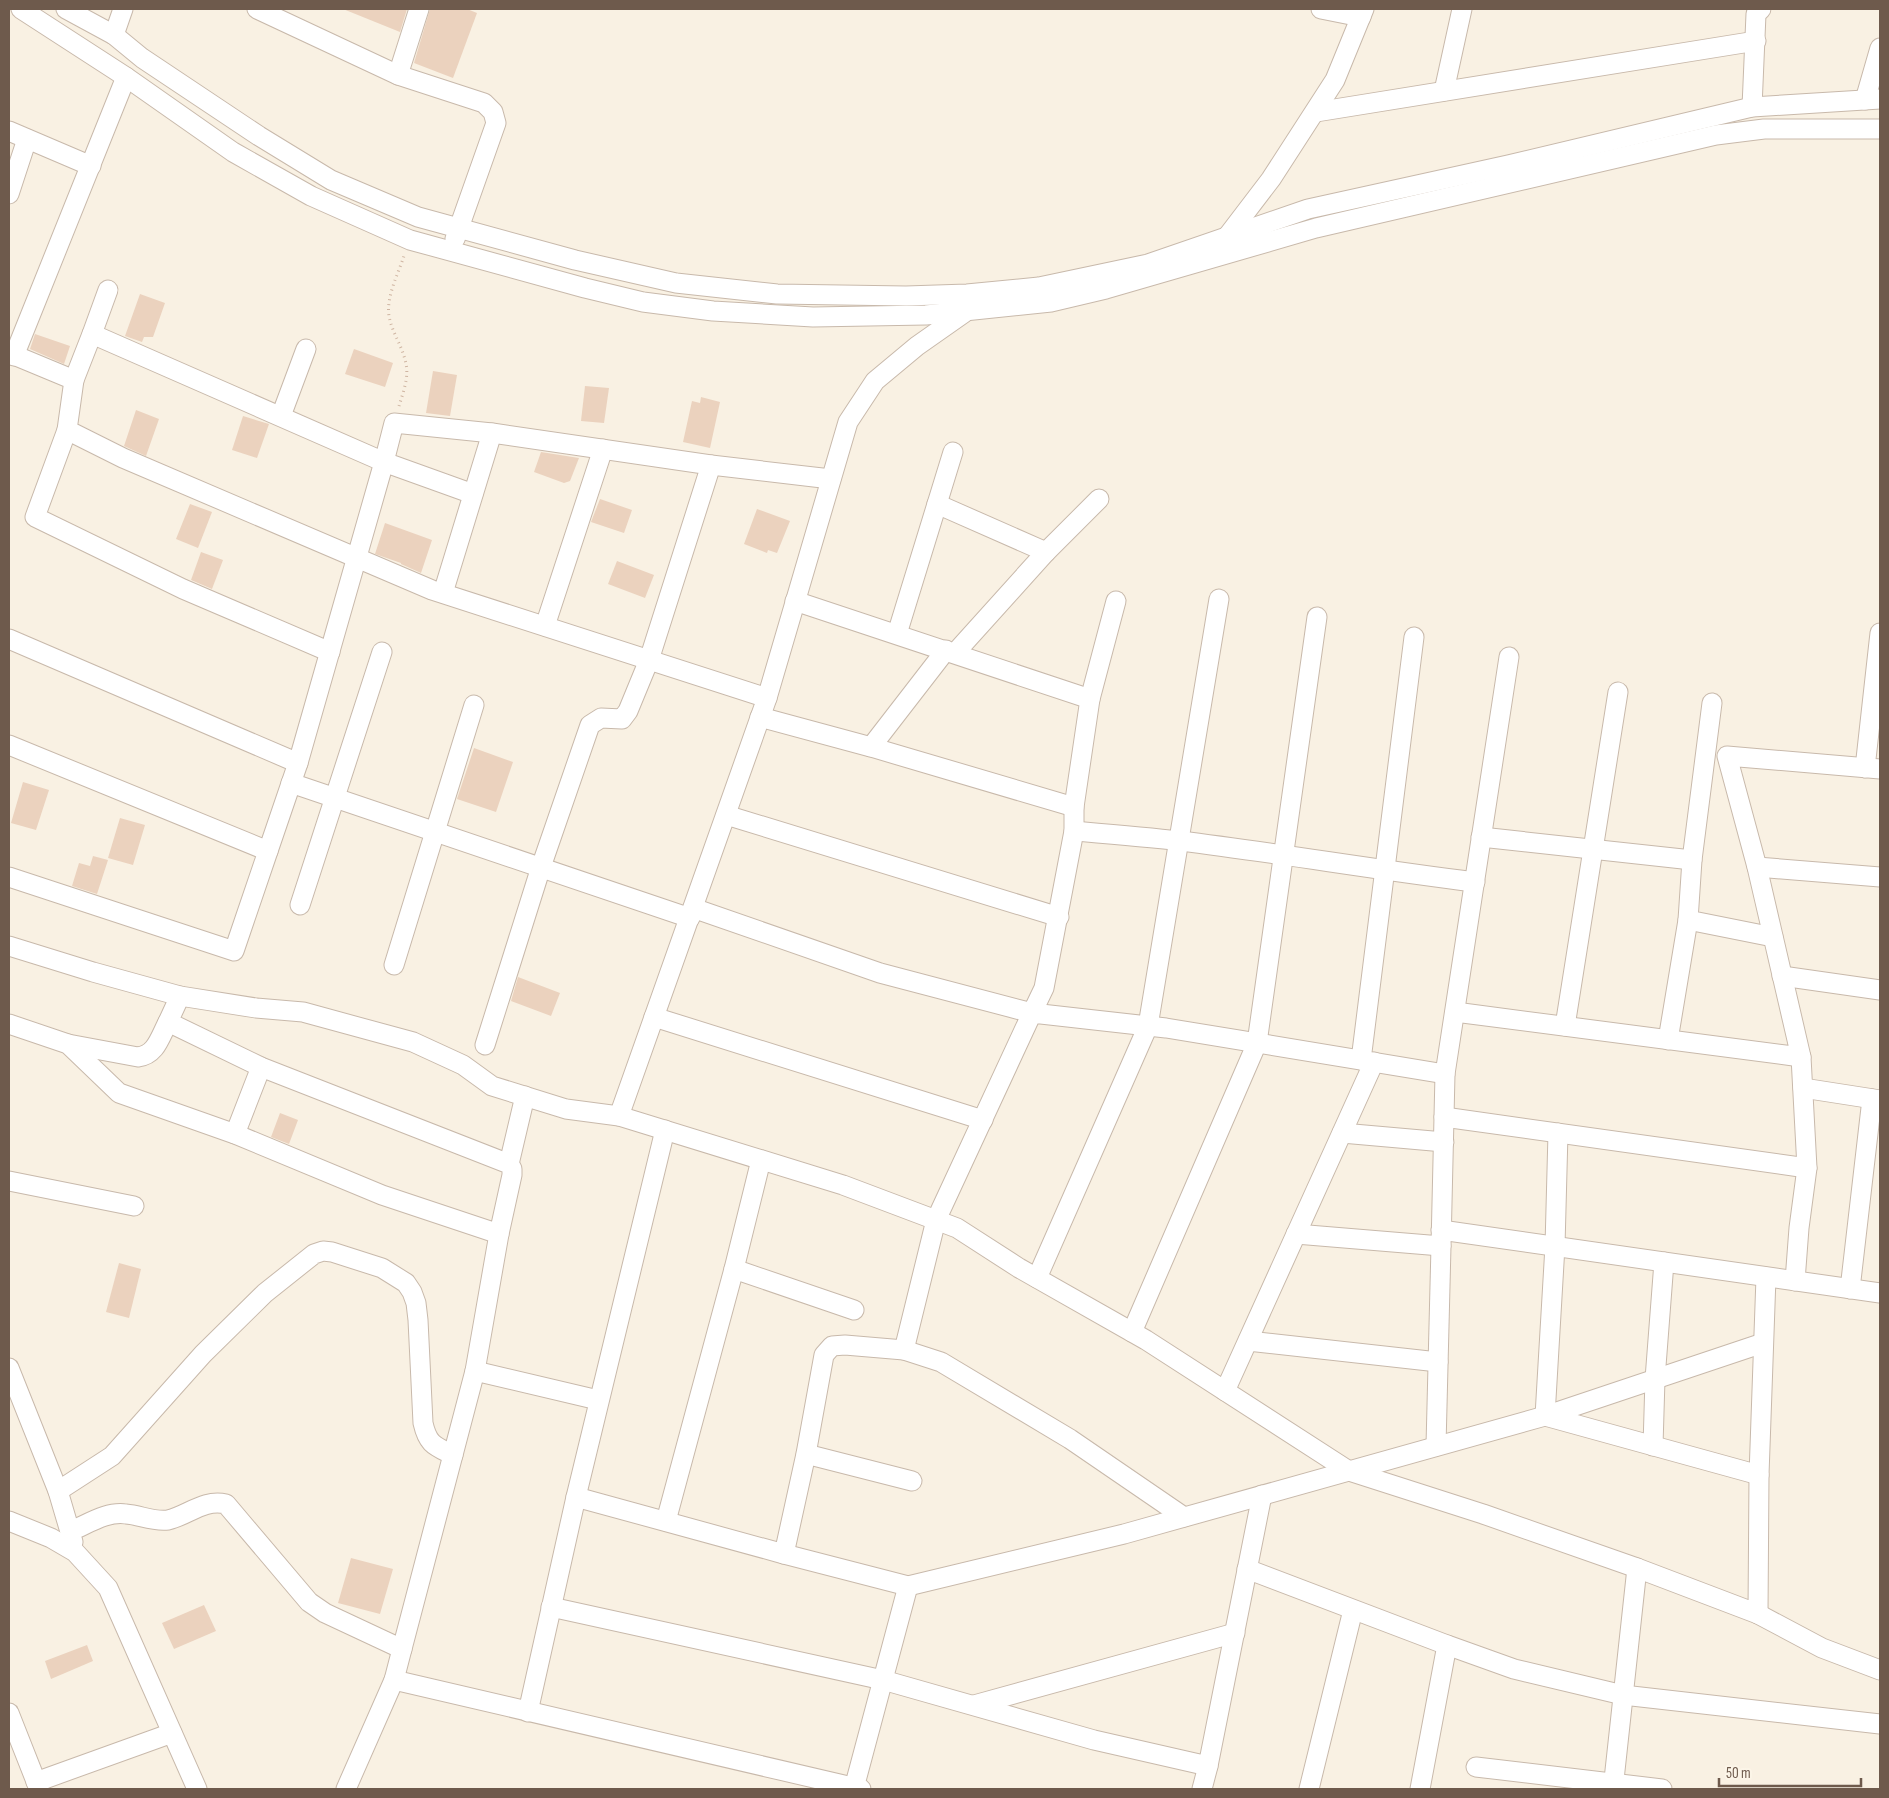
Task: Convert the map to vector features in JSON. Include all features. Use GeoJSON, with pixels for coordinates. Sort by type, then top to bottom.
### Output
{"type":"FeatureCollection","features":[{"type":"Feature","properties":{"kind":"street"},"geometry":{"type":"LineString","coordinates":[[21,9],[126,77],[233,152],[311,196],[410,240],[643,302],[713,311],[813,317],[926,316],[1051,302],[1106,289],[1228,245],[1308,209],[1508,165],[1752,107],[1873,100],[1880,48]]}},
{"type":"Feature","properties":{"kind":"street"},"geometry":{"type":"LineString","coordinates":[[66,9],[114,35],[142,58],[258,136],[331,180],[418,217],[575,260],[676,283],[776,294],[906,296],[967,294],[1039,287],[1228,245],[1316,228],[1716,135],[1764,129],[1880,130]]}},
{"type":"Feature","properties":{"kind":"street"},"geometry":{"type":"LineString","coordinates":[[114,35],[123,9]]}},
{"type":"Feature","properties":{"kind":"street"},"geometry":{"type":"LineString","coordinates":[[257,9],[398,75],[484,103],[493,112],[496,123],[451,252]]}},
{"type":"Feature","properties":{"kind":"street"},"geometry":{"type":"LineString","coordinates":[[398,75],[419,9]]}},
{"type":"Feature","properties":{"kind":"street"},"geometry":{"type":"LineString","coordinates":[[1228,245],[1335,80],[1362,13],[1321,9]]}},
{"type":"Feature","properties":{"kind":"street"},"geometry":{"type":"LineString","coordinates":[[1444,91],[1462,9]]}},
{"type":"Feature","properties":{"kind":"street"},"geometry":{"type":"LineString","coordinates":[[1752,107],[1756,10]]}},
{"type":"Feature","properties":{"kind":"street"},"geometry":{"type":"LineString","coordinates":[[1316,112],[1756,41]]}},
{"type":"Feature","properties":{"kind":"street"},"geometry":{"type":"LineString","coordinates":[[74,380],[12,354],[91,166],[126,77]]}},
{"type":"Feature","properties":{"kind":"street"},"geometry":{"type":"LineString","coordinates":[[9,131],[91,166]]}},
{"type":"Feature","properties":{"kind":"street"},"geometry":{"type":"LineString","coordinates":[[9,194],[27,139]]}},
{"type":"Feature","properties":{"kind":"street"},"geometry":{"type":"LineString","coordinates":[[108,290],[74,380],[67,430],[35,517],[183,589],[330,652]]}},
{"type":"Feature","properties":{"kind":"street"},"geometry":{"type":"LineString","coordinates":[[619,1116],[767,698],[848,422],[875,381],[917,346],[965,313],[967,294]]}},
{"type":"Feature","properties":{"kind":"street"},"geometry":{"type":"LineString","coordinates":[[92,334],[384,462],[473,494]]}},
{"type":"Feature","properties":{"kind":"street"},"geometry":{"type":"LineString","coordinates":[[281,416],[306,349]]}},
{"type":"Feature","properties":{"kind":"street"},"geometry":{"type":"LineString","coordinates":[[9,877],[234,951],[298,763],[394,423],[492,433],[712,465],[831,479]]}},
{"type":"Feature","properties":{"kind":"street"},"geometry":{"type":"LineString","coordinates":[[67,430],[123,458],[443,593],[767,698]]}},
{"type":"Feature","properties":{"kind":"street"},"geometry":{"type":"LineString","coordinates":[[443,593],[492,433]]}},
{"type":"Feature","properties":{"kind":"street"},"geometry":{"type":"LineString","coordinates":[[545,626],[603,449]]}},
{"type":"Feature","properties":{"kind":"street"},"geometry":{"type":"LineString","coordinates":[[897,634],[953,452]]}},
{"type":"Feature","properties":{"kind":"street"},"geometry":{"type":"LineString","coordinates":[[485,1045],[541,867],[590,724],[600,718],[622,720],[628,711],[649,660],[712,465]]}},
{"type":"Feature","properties":{"kind":"street"},"geometry":{"type":"LineString","coordinates":[[872,747],[950,652],[1099,499]]}},
{"type":"Feature","properties":{"kind":"street"},"geometry":{"type":"LineString","coordinates":[[937,504],[1046,552]]}},
{"type":"Feature","properties":{"kind":"street"},"geometry":{"type":"LineString","coordinates":[[1037,1278],[1148,1026],[1219,599]]}},
{"type":"Feature","properties":{"kind":"street"},"geometry":{"type":"LineString","coordinates":[[795,601],[1090,699]]}},
{"type":"Feature","properties":{"kind":"street"},"geometry":{"type":"LineString","coordinates":[[904,1350],[936,1220],[1044,988],[1074,831],[1074,808],[1090,699],[1116,601]]}},
{"type":"Feature","properties":{"kind":"street"},"geometry":{"type":"LineString","coordinates":[[1132,1332],[1257,1043],[1317,617]]}},
{"type":"Feature","properties":{"kind":"street"},"geometry":{"type":"LineString","coordinates":[[1706,754],[1872,769],[1880,633]]}},
{"type":"Feature","properties":{"kind":"street"},"geometry":{"type":"LineString","coordinates":[[1225,1391],[1342,1133],[1368,1061],[1384,871],[1414,636]]}},
{"type":"Feature","properties":{"kind":"street"},"geometry":{"type":"LineString","coordinates":[[9,639],[298,763]]}},
{"type":"Feature","properties":{"kind":"street"},"geometry":{"type":"LineString","coordinates":[[300,905],[382,652]]}},
{"type":"Feature","properties":{"kind":"street"},"geometry":{"type":"LineString","coordinates":[[1436,1446],[1445,1074],[1509,657]]}},
{"type":"Feature","properties":{"kind":"street"},"geometry":{"type":"LineString","coordinates":[[1565,1026],[1618,692]]}},
{"type":"Feature","properties":{"kind":"street"},"geometry":{"type":"LineString","coordinates":[[1668,1040],[1688,920],[1692,860],[1712,703]]}},
{"type":"Feature","properties":{"kind":"street"},"geometry":{"type":"LineString","coordinates":[[394,964],[474,705]]}},
{"type":"Feature","properties":{"kind":"street"},"geometry":{"type":"LineString","coordinates":[[760,717],[872,747],[1074,808]]}},
{"type":"Feature","properties":{"kind":"street"},"geometry":{"type":"LineString","coordinates":[[9,745],[268,851]]}},
{"type":"Feature","properties":{"kind":"street"},"geometry":{"type":"LineString","coordinates":[[1727,756],[1757,867],[1801,1057],[1807,1168],[1799,1228],[1795,1281]]}},
{"type":"Feature","properties":{"kind":"street"},"geometry":{"type":"LineString","coordinates":[[291,782],[541,867],[880,973],[1032,1013],[1148,1026],[1445,1074]]}},
{"type":"Feature","properties":{"kind":"street"},"geometry":{"type":"LineString","coordinates":[[726,815],[1059,917]]}},
{"type":"Feature","properties":{"kind":"street"},"geometry":{"type":"LineString","coordinates":[[1074,831],[1179,841],[1384,871],[1475,882]]}},
{"type":"Feature","properties":{"kind":"street"},"geometry":{"type":"LineString","coordinates":[[1482,837],[1692,860]]}},
{"type":"Feature","properties":{"kind":"street"},"geometry":{"type":"LineString","coordinates":[[1757,867],[1880,877]]}},
{"type":"Feature","properties":{"kind":"street"},"geometry":{"type":"LineString","coordinates":[[1688,920],[1773,937]]}},
{"type":"Feature","properties":{"kind":"street"},"geometry":{"type":"LineString","coordinates":[[9,946],[180,996],[256,1008],[303,1012],[413,1042],[463,1065],[492,1086],[566,1109],[619,1116],[665,1130],[843,1185],[957,1228],[1037,1278],[1132,1332],[1349,1471],[1483,1514],[1637,1568],[1758,1614],[1822,1648],[1880,1670]]}},
{"type":"Feature","properties":{"kind":"street"},"geometry":{"type":"LineString","coordinates":[[1782,976],[1880,990]]}},
{"type":"Feature","properties":{"kind":"street"},"geometry":{"type":"LineString","coordinates":[[9,1024],[68,1044],[138,1057],[146,1056],[152,1051],[180,996]]}},
{"type":"Feature","properties":{"kind":"street"},"geometry":{"type":"LineString","coordinates":[[1455,1012],[1801,1057]]}},
{"type":"Feature","properties":{"kind":"street"},"geometry":{"type":"LineString","coordinates":[[654,1017],[983,1120]]}},
{"type":"Feature","properties":{"kind":"street"},"geometry":{"type":"LineString","coordinates":[[168,1022],[261,1067],[509,1164],[512,1169],[475,1371],[394,1680],[346,1789]]}},
{"type":"Feature","properties":{"kind":"street"},"geometry":{"type":"LineString","coordinates":[[68,1044],[119,1093],[235,1134],[382,1195],[499,1234]]}},
{"type":"Feature","properties":{"kind":"street"},"geometry":{"type":"LineString","coordinates":[[235,1134],[261,1067]]}},
{"type":"Feature","properties":{"kind":"street"},"geometry":{"type":"LineString","coordinates":[[1803,1088],[1876,1100],[1850,1289]]}},
{"type":"Feature","properties":{"kind":"street"},"geometry":{"type":"LineString","coordinates":[[509,1164],[525,1096]]}},
{"type":"Feature","properties":{"kind":"street"},"geometry":{"type":"LineString","coordinates":[[1444,1117],[1807,1168]]}},
{"type":"Feature","properties":{"kind":"street"},"geometry":{"type":"LineString","coordinates":[[528,1712],[598,1400],[665,1130]]}},
{"type":"Feature","properties":{"kind":"street"},"geometry":{"type":"LineString","coordinates":[[1342,1133],[1444,1142]]}},
{"type":"Feature","properties":{"kind":"street"},"geometry":{"type":"LineString","coordinates":[[1545,1416],[1555,1246],[1558,1133]]}},
{"type":"Feature","properties":{"kind":"street"},"geometry":{"type":"LineString","coordinates":[[666,1521],[734,1269],[761,1160]]}},
{"type":"Feature","properties":{"kind":"street"},"geometry":{"type":"LineString","coordinates":[[9,1181],[134,1206]]}},
{"type":"Feature","properties":{"kind":"street"},"geometry":{"type":"LineString","coordinates":[[1296,1234],[1441,1238],[1555,1246],[1880,1293]]}},
{"type":"Feature","properties":{"kind":"street"},"geometry":{"type":"LineString","coordinates":[[58,1492],[112,1456],[203,1354],[265,1293],[314,1254],[323,1251],[332,1252],[382,1268],[406,1283],[412,1292],[416,1303],[418,1320],[425,1431],[427,1438],[433,1445],[454,1455]]}},
{"type":"Feature","properties":{"kind":"street"},"geometry":{"type":"LineString","coordinates":[[1653,1446],[1655,1379],[1664,1262]]}},
{"type":"Feature","properties":{"kind":"street"},"geometry":{"type":"LineString","coordinates":[[734,1269],[854,1310]]}},
{"type":"Feature","properties":{"kind":"street"},"geometry":{"type":"LineString","coordinates":[[1758,1614],[1759,1475],[1766,1277]]}},
{"type":"Feature","properties":{"kind":"street"},"geometry":{"type":"LineString","coordinates":[[1248,1341],[1438,1362]]}},
{"type":"Feature","properties":{"kind":"street"},"geometry":{"type":"LineString","coordinates":[[576,1496],[784,1554],[908,1586],[1124,1534],[1545,1416],[1763,1343]]}},
{"type":"Feature","properties":{"kind":"street"},"geometry":{"type":"LineString","coordinates":[[784,1554],[806,1454],[824,1355],[832,1346],[845,1345],[904,1350],[941,1362],[1062,1434],[1184,1517]]}},
{"type":"Feature","properties":{"kind":"street"},"geometry":{"type":"LineString","coordinates":[[9,1370],[58,1492],[71,1531],[75,1552]]}},
{"type":"Feature","properties":{"kind":"street"},"geometry":{"type":"LineString","coordinates":[[475,1371],[598,1400]]}},
{"type":"Feature","properties":{"kind":"street"},"geometry":{"type":"LineString","coordinates":[[1545,1416],[1759,1475]]}},
{"type":"Feature","properties":{"kind":"street"},"geometry":{"type":"LineString","coordinates":[[806,1454],[912,1481]]}},
{"type":"Feature","properties":{"kind":"street"},"geometry":{"type":"LineString","coordinates":[[1202,1789],[1262,1495]]}},
{"type":"Feature","properties":{"kind":"street"},"geometry":{"type":"LineString","coordinates":[[71,1531],[115,1514],[168,1520],[202,1504],[216,1502],[226,1504],[309,1602],[325,1612],[402,1650]]}},
{"type":"Feature","properties":{"kind":"street"},"geometry":{"type":"LineString","coordinates":[[9,1521],[52,1538],[75,1552],[108,1588],[197,1789]]}},
{"type":"Feature","properties":{"kind":"street"},"geometry":{"type":"LineString","coordinates":[[1613,1786],[1637,1568]]}},
{"type":"Feature","properties":{"kind":"street"},"geometry":{"type":"LineString","coordinates":[[1247,1569],[1514,1669],[1623,1694],[1880,1724]]}},
{"type":"Feature","properties":{"kind":"street"},"geometry":{"type":"LineString","coordinates":[[394,1680],[858,1788],[883,1680],[908,1586]]}},
{"type":"Feature","properties":{"kind":"street"},"geometry":{"type":"LineString","coordinates":[[551,1607],[883,1680],[1094,1740],[1208,1766]]}},
{"type":"Feature","properties":{"kind":"street"},"geometry":{"type":"LineString","coordinates":[[1309,1789],[1353,1610]]}},
{"type":"Feature","properties":{"kind":"street"},"geometry":{"type":"LineString","coordinates":[[972,1705],[1235,1633]]}},
{"type":"Feature","properties":{"kind":"street"},"geometry":{"type":"LineString","coordinates":[[1420,1789],[1448,1645]]}},
{"type":"Feature","properties":{"kind":"street"},"geometry":{"type":"LineString","coordinates":[[9,1713],[38,1786],[172,1733]]}},
{"type":"Feature","properties":{"kind":"street"},"geometry":{"type":"LineString","coordinates":[[1476,1767],[1613,1786],[1662,1789]]}},
{"type":"Feature","properties":{"kind":"path"},"geometry":{"type":"LineString","coordinates":[[394,423],[406,380],[407,365],[392,327],[389,306],[392,291],[410,240]]}},
{"type":"Feature","properties":{"kind":"building"},"geometry":{"type":"Polygon","coordinates":[[[343,9],[407,9],[400,32],[343,9]]]}},
{"type":"Feature","properties":{"kind":"building"},"geometry":{"type":"Polygon","coordinates":[[[430,9],[467,9],[477,13],[453,78],[414,63],[430,9]]]}},
{"type":"Feature","properties":{"kind":"building"},"geometry":{"type":"Polygon","coordinates":[[[140,294],[165,303],[153,337],[144,337],[142,342],[125,336],[140,294]]]}},
{"type":"Feature","properties":{"kind":"building"},"geometry":{"type":"Polygon","coordinates":[[[35,334],[70,346],[64,364],[30,349],[35,334]]]}},
{"type":"Feature","properties":{"kind":"building"},"geometry":{"type":"Polygon","coordinates":[[[354,349],[393,363],[385,387],[345,374],[354,349]]]}},
{"type":"Feature","properties":{"kind":"building"},"geometry":{"type":"Polygon","coordinates":[[[433,371],[457,375],[450,416],[426,413],[433,371]]]}},
{"type":"Feature","properties":{"kind":"building"},"geometry":{"type":"Polygon","coordinates":[[[585,386],[609,388],[604,423],[581,421],[585,386]]]}},
{"type":"Feature","properties":{"kind":"building"},"geometry":{"type":"Polygon","coordinates":[[[701,397],[720,402],[710,448],[683,442],[692,401],[700,403],[701,397]]]}},
{"type":"Feature","properties":{"kind":"building"},"geometry":{"type":"Polygon","coordinates":[[[136,410],[159,419],[146,456],[124,446],[136,410]]]}},
{"type":"Feature","properties":{"kind":"building"},"geometry":{"type":"Polygon","coordinates":[[[243,416],[269,424],[257,458],[232,450],[243,416]]]}},
{"type":"Feature","properties":{"kind":"building"},"geometry":{"type":"Polygon","coordinates":[[[541,452],[579,458],[570,481],[564,483],[534,472],[541,452]]]}},
{"type":"Feature","properties":{"kind":"building"},"geometry":{"type":"Polygon","coordinates":[[[600,499],[632,510],[624,533],[591,522],[600,499]]]}},
{"type":"Feature","properties":{"kind":"building"},"geometry":{"type":"Polygon","coordinates":[[[190,504],[212,512],[198,548],[176,539],[190,504]]]}},
{"type":"Feature","properties":{"kind":"building"},"geometry":{"type":"Polygon","coordinates":[[[757,509],[790,521],[777,553],[768,550],[767,553],[744,544],[757,509]]]}},
{"type":"Feature","properties":{"kind":"building"},"geometry":{"type":"Polygon","coordinates":[[[385,523],[432,540],[421,573],[401,563],[375,554],[385,523]]]}},
{"type":"Feature","properties":{"kind":"building"},"geometry":{"type":"Polygon","coordinates":[[[201,552],[223,560],[212,589],[191,580],[201,552]]]}},
{"type":"Feature","properties":{"kind":"building"},"geometry":{"type":"Polygon","coordinates":[[[617,561],[654,575],[645,598],[608,584],[617,561]]]}},
{"type":"Feature","properties":{"kind":"building"},"geometry":{"type":"Polygon","coordinates":[[[474,748],[513,762],[496,812],[457,799],[474,748]]]}},
{"type":"Feature","properties":{"kind":"building"},"geometry":{"type":"Polygon","coordinates":[[[23,782],[49,790],[36,830],[11,823],[23,782]]]}},
{"type":"Feature","properties":{"kind":"building"},"geometry":{"type":"Polygon","coordinates":[[[120,818],[145,825],[133,865],[108,858],[120,818]]]}},
{"type":"Feature","properties":{"kind":"building"},"geometry":{"type":"Polygon","coordinates":[[[93,856],[108,860],[97,894],[72,886],[79,863],[90,866],[93,856]]]}},
{"type":"Feature","properties":{"kind":"building"},"geometry":{"type":"Polygon","coordinates":[[[518,977],[560,993],[551,1016],[511,1001],[518,977]]]}},
{"type":"Feature","properties":{"kind":"building"},"geometry":{"type":"Polygon","coordinates":[[[280,1113],[298,1120],[289,1144],[271,1137],[280,1113]]]}},
{"type":"Feature","properties":{"kind":"building"},"geometry":{"type":"Polygon","coordinates":[[[119,1263],[141,1269],[129,1318],[106,1312],[119,1263]]]}},
{"type":"Feature","properties":{"kind":"building"},"geometry":{"type":"Polygon","coordinates":[[[351,1558],[393,1569],[380,1614],[338,1603],[351,1558]]]}},
{"type":"Feature","properties":{"kind":"building"},"geometry":{"type":"Polygon","coordinates":[[[204,1605],[216,1631],[174,1649],[162,1623],[204,1605]]]}},
{"type":"Feature","properties":{"kind":"building"},"geometry":{"type":"Polygon","coordinates":[[[87,1645],[93,1661],[51,1679],[45,1661],[87,1645]]]}}]}
